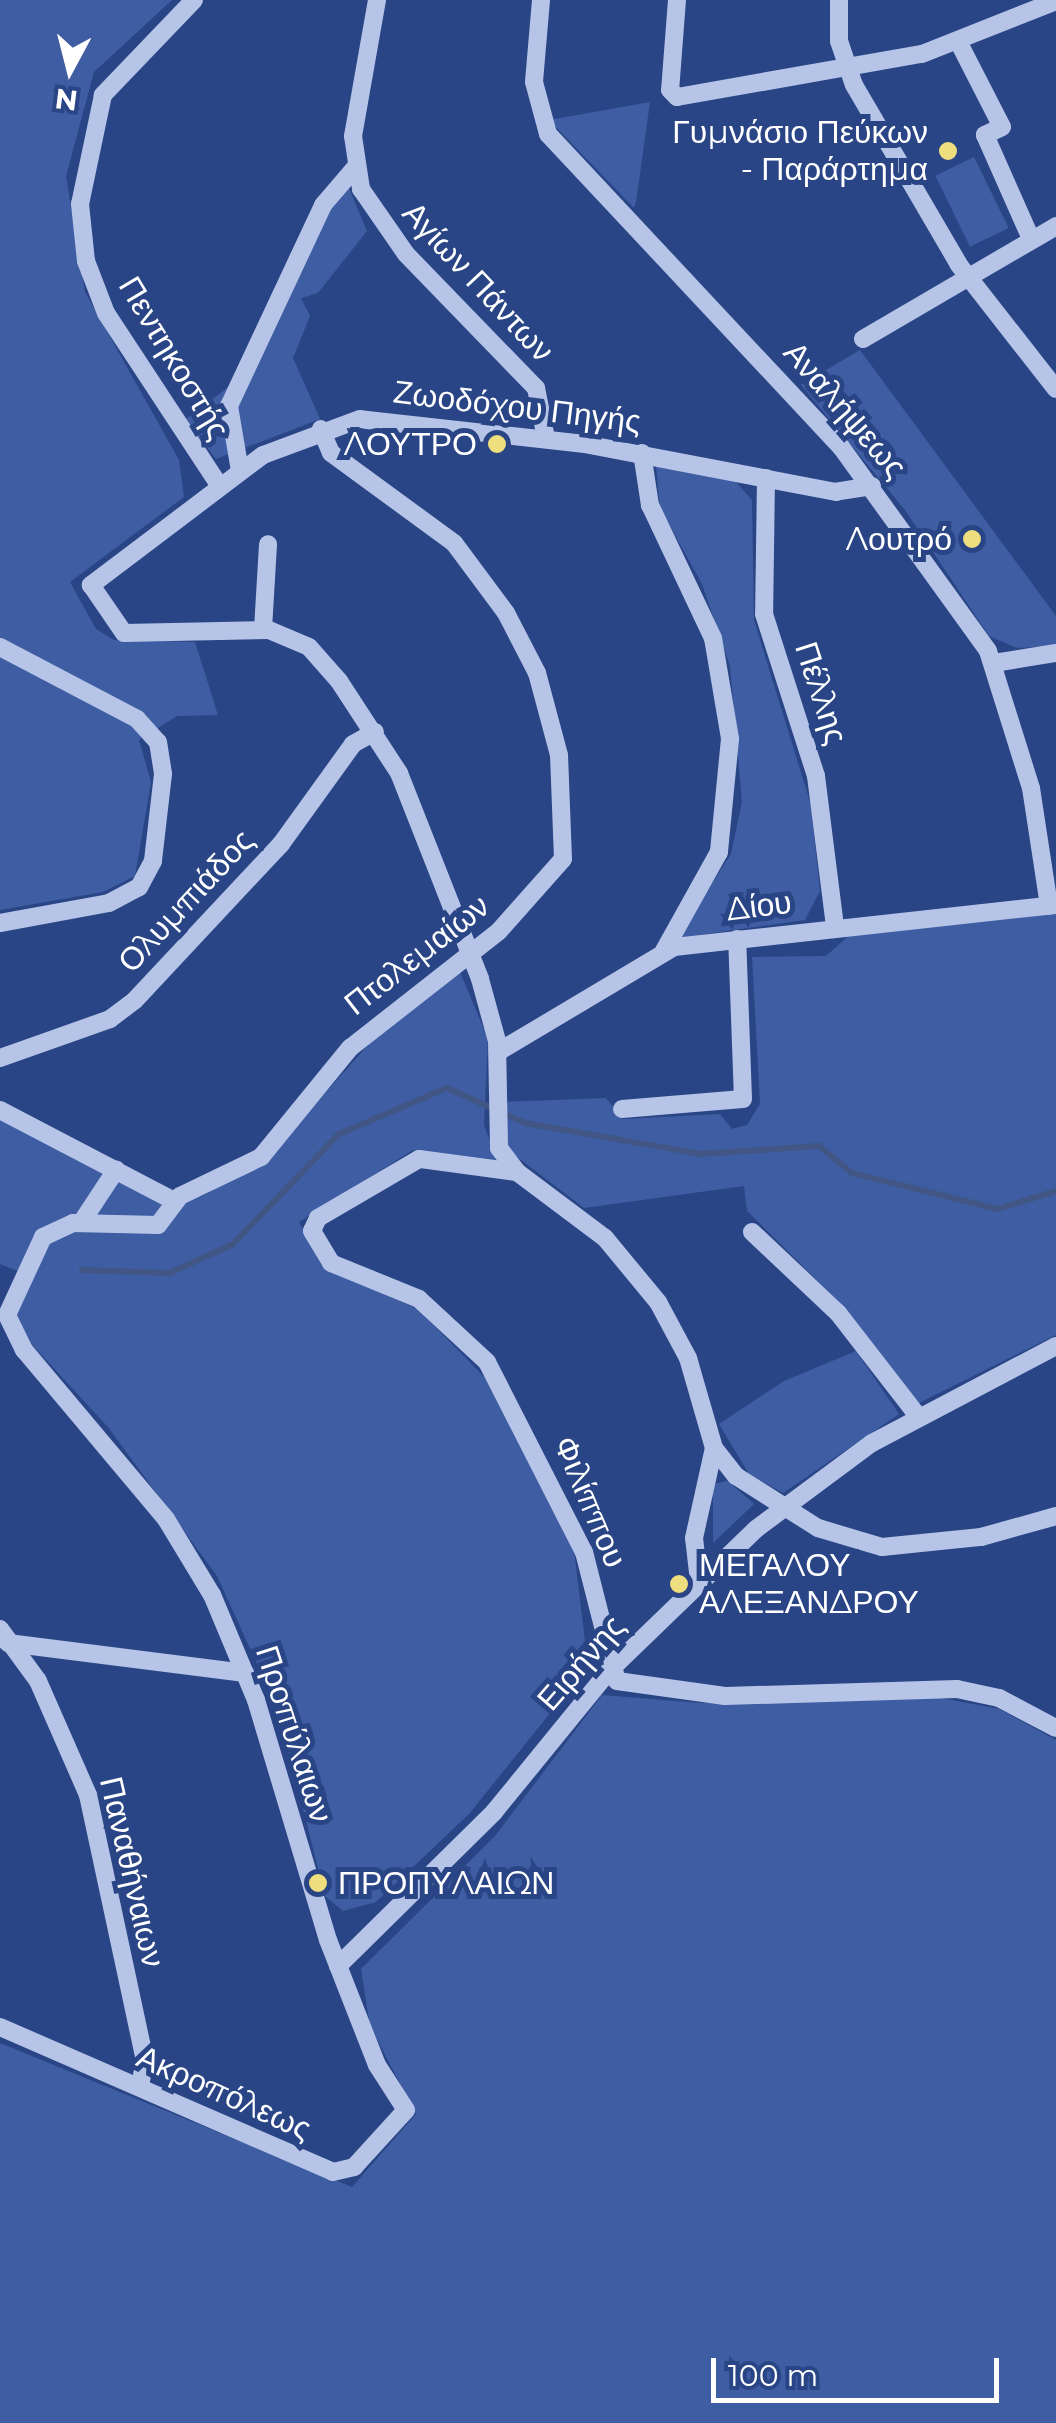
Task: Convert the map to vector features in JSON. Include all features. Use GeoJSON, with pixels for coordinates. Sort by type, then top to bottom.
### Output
{"type":"FeatureCollection","features":[{"type":"Feature","properties":{"kind":"street","name":"Πεντηκοστής"},"geometry":{"type":"LineString","coordinates":[[194,0],[103,95],[80,204],[86,261],[106,313],[219,485]]}},
{"type":"Feature","properties":{"kind":"street"},"geometry":{"type":"LineString","coordinates":[[240,471],[226,427],[231,400],[323,205],[354,169],[377,0]]}},
{"type":"Feature","properties":{"kind":"street","name":"Αναλήψεως"},"geometry":{"type":"LineString","coordinates":[[541,0],[534,82],[548,134],[872,486],[994,663],[1036,806],[1053,906]]}},
{"type":"Feature","properties":{"kind":"street"},"geometry":{"type":"LineString","coordinates":[[677,0],[673,96],[847,69],[959,43],[1056,1]]}},
{"type":"Feature","properties":{"kind":"street"},"geometry":{"type":"LineString","coordinates":[[839,0],[847,69],[966,276],[1056,389]]}},
{"type":"Feature","properties":{"kind":"street"},"geometry":{"type":"LineString","coordinates":[[959,43],[1002,126],[984,135],[1031,239]]}},
{"type":"Feature","properties":{"kind":"street","name":"Αγίων Πάντων"},"geometry":{"type":"LineString","coordinates":[[354,169],[406,254],[536,388],[546,438]]}},
{"type":"Feature","properties":{"kind":"street"},"geometry":{"type":"LineString","coordinates":[[863,339],[1056,226]]}},
{"type":"Feature","properties":{"kind":"street","name":"Ζωοδόχου Πηγής"},"geometry":{"type":"LineString","coordinates":[[263,628],[134,634],[111,622],[92,579],[240,471],[322,429],[384,419],[642,453],[848,493],[872,486]]}},
{"type":"Feature","properties":{"kind":"street","name":"Πτολεμαίων"},"geometry":{"type":"LineString","coordinates":[[81,1223],[147,1229],[174,1201],[261,1157],[350,1048],[532,900],[565,851],[565,782],[543,691],[469,558],[331,453],[322,429]]}},
{"type":"Feature","properties":{"kind":"street"},"geometry":{"type":"LineString","coordinates":[[642,453],[650,505],[712,638],[730,726],[720,852],[664,951]]}},
{"type":"Feature","properties":{"kind":"street","name":"Πέλλης"},"geometry":{"type":"LineString","coordinates":[[766,478],[764,614],[816,776],[835,926]]}},
{"type":"Feature","properties":{"kind":"street"},"geometry":{"type":"LineString","coordinates":[[268,544],[263,628],[317,653],[375,732],[469,953],[498,1052],[493,1129],[517,1172],[597,1231],[658,1302],[688,1358],[714,1448],[694,1538],[698,1581]]}},
{"type":"Feature","properties":{"kind":"street"},"geometry":{"type":"LineString","coordinates":[[0,646],[136,718],[158,742],[164,774],[153,861],[139,887],[109,903],[0,924]]}},
{"type":"Feature","properties":{"kind":"street"},"geometry":{"type":"LineString","coordinates":[[994,663],[1056,653]]}},
{"type":"Feature","properties":{"kind":"street","name":"Ολυμπιάδος"},"geometry":{"type":"LineString","coordinates":[[0,1058],[127,1008],[281,844],[353,744],[375,732]]}},
{"type":"Feature","properties":{"kind":"street","name":"Δίου"},"geometry":{"type":"LineString","coordinates":[[498,1052],[664,951],[835,926],[1053,906]]}},
{"type":"Feature","properties":{"kind":"street"},"geometry":{"type":"LineString","coordinates":[[622,1109],[743,1098],[737,939]]}},
{"type":"Feature","properties":{"kind":"street"},"geometry":{"type":"LineString","coordinates":[[0,1110],[174,1201]]}},
{"type":"Feature","properties":{"kind":"street","name":"Φιλίππου"},"geometry":{"type":"LineString","coordinates":[[517,1172],[419,1160],[318,1218],[312,1232],[331,1262],[419,1299],[487,1362],[588,1561],[610,1670]]}},
{"type":"Feature","properties":{"kind":"street"},"geometry":{"type":"LineString","coordinates":[[81,1223],[116,1170]]}},
{"type":"Feature","properties":{"kind":"street","name":"Προπύλαιων"},"geometry":{"type":"LineString","coordinates":[[81,1223],[34,1245],[8,1315],[24,1350],[72,1404],[188,1552],[245,1673],[338,1966],[406,2110]]}},
{"type":"Feature","properties":{"kind":"street"},"geometry":{"type":"LineString","coordinates":[[752,1232],[838,1313],[918,1415]]}},
{"type":"Feature","properties":{"kind":"street","name":"Ειρήνης"},"geometry":{"type":"LineString","coordinates":[[338,1966],[494,1812],[610,1670],[698,1581],[782,1509],[918,1415],[1056,1346]]}},
{"type":"Feature","properties":{"kind":"street"},"geometry":{"type":"LineString","coordinates":[[714,1448],[782,1509],[842,1538],[894,1548],[1056,1516]]}},
{"type":"Feature","properties":{"kind":"street","name":"Παναθήναιων"},"geometry":{"type":"LineString","coordinates":[[0,1628],[88,1796],[143,2052],[140,2086]]}},
{"type":"Feature","properties":{"kind":"street"},"geometry":{"type":"LineString","coordinates":[[6,1643],[245,1673]]}},
{"type":"Feature","properties":{"kind":"street"},"geometry":{"type":"LineString","coordinates":[[610,1670],[632,1690],[725,1696],[888,1686],[980,1692],[1056,1728]]}},
{"type":"Feature","properties":{"kind":"street","name":"Ακροπόλεως"},"geometry":{"type":"LineString","coordinates":[[0,2027],[337,2173],[406,2110]]}},
{"type":"Feature","properties":{"kind":"shaded area"},"geometry":{"type":"Polygon","coordinates":[[[0,0],[172,0],[94,72],[66,176],[85,292],[179,460],[184,497],[70,582],[96,629],[114,640],[195,642],[218,715],[177,716],[139,740],[151,782],[135,876],[103,892],[0,910],[0,0]]]}},
{"type":"Feature","properties":{"kind":"shaded area"},"geometry":{"type":"Polygon","coordinates":[[[650,102],[636,202],[634,208],[549,120],[650,102]]]}},
{"type":"Feature","properties":{"kind":"shaded area"},"geometry":{"type":"Polygon","coordinates":[[[974,157],[1009,228],[970,247],[935,176],[974,157]]]}},
{"type":"Feature","properties":{"kind":"shaded area"},"geometry":{"type":"Polygon","coordinates":[[[349,188],[367,231],[318,293],[301,298],[310,316],[293,358],[320,419],[216,459],[185,420],[231,385],[245,391],[331,201],[349,188]]]}},
{"type":"Feature","properties":{"kind":"shaded area"},"geometry":{"type":"Polygon","coordinates":[[[860,350],[1056,616],[1056,646],[1017,648],[989,636],[905,510],[801,385],[860,350]]]}},
{"type":"Feature","properties":{"kind":"shaded area"},"geometry":{"type":"Polygon","coordinates":[[[656,465],[736,482],[752,500],[754,620],[811,805],[820,891],[805,920],[677,938],[731,854],[742,802],[730,666],[702,584],[660,508],[656,465]]]}},
{"type":"Feature","properties":{"kind":"shaded area"},"geometry":{"type":"Polygon","coordinates":[[[1056,913],[1056,1335],[917,1404],[842,1305],[747,1211],[744,1186],[584,1208],[508,1150],[503,1102],[606,1098],[623,1119],[720,1114],[732,1129],[747,1125],[760,1104],[752,957],[826,956],[853,932],[1056,913]]]}},
{"type":"Feature","properties":{"kind":"shaded area"},"geometry":{"type":"Polygon","coordinates":[[[460,972],[488,1039],[484,1125],[498,1163],[413,1150],[299,1222],[323,1266],[418,1309],[490,1383],[574,1550],[588,1666],[469,1814],[376,1902],[343,1911],[325,1896],[278,1710],[217,1576],[108,1427],[25,1337],[15,1314],[28,1275],[0,1264],[0,1119],[89,1166],[182,1201],[202,1196],[264,1162],[369,1044],[460,972]]]}},
{"type":"Feature","properties":{"kind":"shaded area"},"geometry":{"type":"Polygon","coordinates":[[[856,1351],[899,1414],[783,1493],[749,1474],[719,1424],[784,1381],[856,1351]]]}},
{"type":"Feature","properties":{"kind":"shaded area"},"geometry":{"type":"Polygon","coordinates":[[[728,1481],[754,1504],[713,1543],[713,1484],[728,1481]]]}},
{"type":"Feature","properties":{"kind":"shaded area"},"geometry":{"type":"Polygon","coordinates":[[[602,1695],[701,1703],[936,1697],[999,1709],[1056,1740],[1056,2423],[0,2423],[0,2043],[352,2187],[416,2114],[370,2026],[361,1969],[495,1836],[602,1695]]]}},
{"type":"Feature","properties":{"kind":"waterway"},"geometry":{"type":"LineString","coordinates":[[82,1270],[170,1273],[233,1244],[339,1134],[447,1088],[525,1123],[700,1154],[819,1146],[852,1173],[998,1209],[1056,1191]]}},
{"type":"Feature","properties":{"kind":"place","name":"Γυμνάσιο Πεύκων - Παράρτημα"},"geometry":{"type":"Point","coordinates":[948,151]}},
{"type":"Feature","properties":{"kind":"place","name":"ΛΟΥΤΡΟ"},"geometry":{"type":"Point","coordinates":[497,444]}},
{"type":"Feature","properties":{"kind":"place","name":"Λουτρό"},"geometry":{"type":"Point","coordinates":[972,539]}},
{"type":"Feature","properties":{"kind":"place","name":"ΜΕΓΑΛΟΥ ΑΛΕΞΑΝΔΡΟΥ"},"geometry":{"type":"Point","coordinates":[679,1584]}},
{"type":"Feature","properties":{"kind":"place","name":"ΠΡΟΠΥΛΑΙΩΝ"},"geometry":{"type":"Point","coordinates":[318,1883]}}]}
